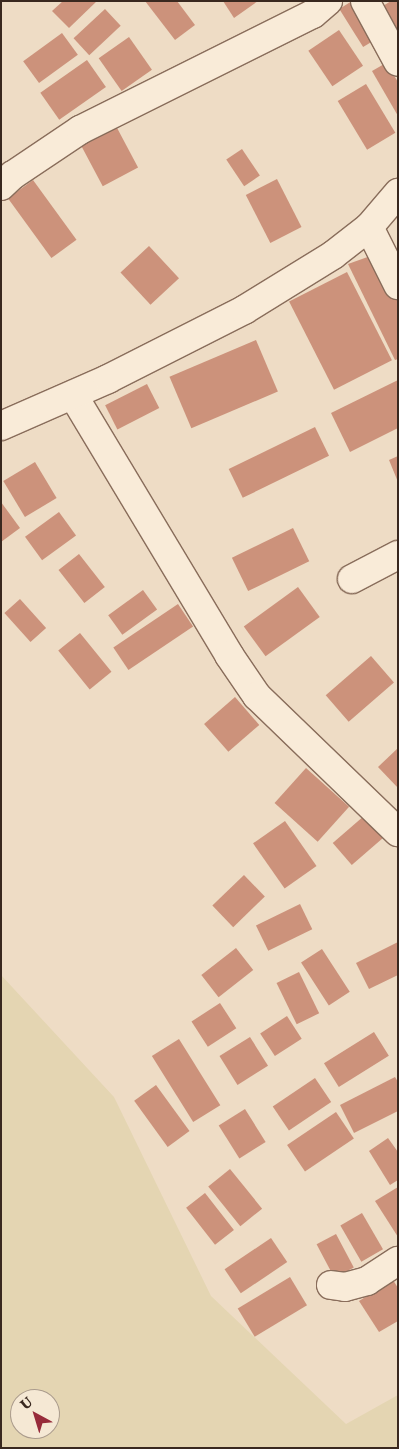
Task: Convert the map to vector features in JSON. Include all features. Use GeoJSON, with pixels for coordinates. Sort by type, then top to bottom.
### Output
{"type":"FeatureCollection","features":[{"type":"Feature","properties":{"kind":"street"},"geometry":{"type":"LineString","coordinates":[[1,186],[13,175],[80,130],[314,14],[328,1]]}},
{"type":"Feature","properties":{"kind":"street"},"geometry":{"type":"LineString","coordinates":[[365,1],[398,62]]}},
{"type":"Feature","properties":{"kind":"street"},"geometry":{"type":"LineString","coordinates":[[1,426],[108,380],[244,310],[333,255],[369,227],[398,193]]}},
{"type":"Feature","properties":{"kind":"street"},"geometry":{"type":"LineString","coordinates":[[369,227],[398,284]]}},
{"type":"Feature","properties":{"kind":"street"},"geometry":{"type":"LineString","coordinates":[[73,395],[229,655],[253,690],[265,705],[398,832]]}},
{"type":"Feature","properties":{"kind":"street"},"geometry":{"type":"LineString","coordinates":[[352,579],[398,555]]}},
{"type":"Feature","properties":{"kind":"street"},"geometry":{"type":"LineString","coordinates":[[331,1285],[345,1287],[366,1281],[398,1261]]}},
{"type":"Feature","properties":{"kind":"shaded area"},"geometry":{"type":"Polygon","coordinates":[[[1,975],[114,1097],[211,1296],[346,1424],[398,1395],[398,1448],[1,1448],[1,975]]]}},
{"type":"Feature","properties":{"kind":"building"},"geometry":{"type":"Polygon","coordinates":[[[63,1],[97,1],[69,28],[52,11],[63,1]]]}},
{"type":"Feature","properties":{"kind":"building"},"geometry":{"type":"Polygon","coordinates":[[[145,1],[177,1],[195,25],[175,40],[145,1]]]}},
{"type":"Feature","properties":{"kind":"building"},"geometry":{"type":"Polygon","coordinates":[[[223,1],[258,1],[234,18],[223,1]]]}},
{"type":"Feature","properties":{"kind":"building"},"geometry":{"type":"Polygon","coordinates":[[[352,1],[376,39],[363,47],[339,9],[352,1]]]}},
{"type":"Feature","properties":{"kind":"building"},"geometry":{"type":"Polygon","coordinates":[[[391,1],[398,1],[398,40],[378,9],[391,1]]]}},
{"type":"Feature","properties":{"kind":"building"},"geometry":{"type":"Polygon","coordinates":[[[105,9],[121,26],[89,55],[74,38],[105,9]]]}},
{"type":"Feature","properties":{"kind":"building"},"geometry":{"type":"Polygon","coordinates":[[[339,30],[363,66],[332,86],[308,51],[339,30]]]}},
{"type":"Feature","properties":{"kind":"building"},"geometry":{"type":"Polygon","coordinates":[[[62,33],[78,55],[39,83],[23,61],[62,33]]]}},
{"type":"Feature","properties":{"kind":"building"},"geometry":{"type":"Polygon","coordinates":[[[129,37],[152,70],[122,91],[99,58],[129,37]]]}},
{"type":"Feature","properties":{"kind":"building"},"geometry":{"type":"Polygon","coordinates":[[[87,60],[106,87],[59,120],[40,93],[87,60]]]}},
{"type":"Feature","properties":{"kind":"building"},"geometry":{"type":"Polygon","coordinates":[[[386,63],[398,82],[398,116],[372,71],[386,63]]]}},
{"type":"Feature","properties":{"kind":"building"},"geometry":{"type":"Polygon","coordinates":[[[366,84],[395,133],[367,150],[338,101],[366,84]]]}},
{"type":"Feature","properties":{"kind":"building"},"geometry":{"type":"Polygon","coordinates":[[[116,126],[138,167],[103,186],[81,145],[116,126]]]}},
{"type":"Feature","properties":{"kind":"building"},"geometry":{"type":"Polygon","coordinates":[[[242,149],[260,176],[244,186],[226,160],[242,149]]]}},
{"type":"Feature","properties":{"kind":"building"},"geometry":{"type":"Polygon","coordinates":[[[277,179],[302,227],[270,243],[246,195],[277,179]]]}},
{"type":"Feature","properties":{"kind":"building"},"geometry":{"type":"Polygon","coordinates":[[[33,180],[76,240],[51,258],[8,198],[33,180]]]}},
{"type":"Feature","properties":{"kind":"building"},"geometry":{"type":"Polygon","coordinates":[[[149,246],[179,278],[150,305],[120,273],[149,246]]]}},
{"type":"Feature","properties":{"kind":"building"},"geometry":{"type":"Polygon","coordinates":[[[376,254],[398,298],[398,359],[395,360],[348,264],[376,254]]]}},
{"type":"Feature","properties":{"kind":"building"},"geometry":{"type":"Polygon","coordinates":[[[347,272],[392,360],[334,390],[289,302],[347,272]]]}},
{"type":"Feature","properties":{"kind":"building"},"geometry":{"type":"Polygon","coordinates":[[[256,340],[278,392],[191,428],[169,377],[256,340]]]}},
{"type":"Feature","properties":{"kind":"building"},"geometry":{"type":"Polygon","coordinates":[[[398,380],[398,428],[350,452],[331,413],[398,380]]]}},
{"type":"Feature","properties":{"kind":"building"},"geometry":{"type":"Polygon","coordinates":[[[147,384],[159,408],[117,429],[105,405],[147,384]]]}},
{"type":"Feature","properties":{"kind":"building"},"geometry":{"type":"Polygon","coordinates":[[[315,427],[329,456],[243,498],[229,469],[315,427]]]}},
{"type":"Feature","properties":{"kind":"building"},"geometry":{"type":"Polygon","coordinates":[[[398,456],[398,482],[389,460],[398,456]]]}},
{"type":"Feature","properties":{"kind":"building"},"geometry":{"type":"Polygon","coordinates":[[[35,462],[57,498],[25,517],[3,481],[35,462]]]}},
{"type":"Feature","properties":{"kind":"building"},"geometry":{"type":"Polygon","coordinates":[[[1,502],[20,528],[1,542],[1,502]]]}},
{"type":"Feature","properties":{"kind":"building"},"geometry":{"type":"Polygon","coordinates":[[[59,512],[76,535],[42,560],[25,537],[59,512]]]}},
{"type":"Feature","properties":{"kind":"building"},"geometry":{"type":"Polygon","coordinates":[[[293,528],[309,561],[248,591],[232,558],[293,528]]]}},
{"type":"Feature","properties":{"kind":"building"},"geometry":{"type":"Polygon","coordinates":[[[79,554],[105,587],[84,603],[59,570],[79,554]]]}},
{"type":"Feature","properties":{"kind":"building"},"geometry":{"type":"Polygon","coordinates":[[[298,587],[320,617],[266,656],[244,626],[298,587]]]}},
{"type":"Feature","properties":{"kind":"building"},"geometry":{"type":"Polygon","coordinates":[[[143,590],[157,609],[122,635],[108,615],[143,590]]]}},
{"type":"Feature","properties":{"kind":"building"},"geometry":{"type":"Polygon","coordinates":[[[20,599],[46,628],[30,642],[4,613],[20,599]]]}},
{"type":"Feature","properties":{"kind":"building"},"geometry":{"type":"Polygon","coordinates":[[[178,604],[193,626],[128,670],[113,648],[178,604]]]}},
{"type":"Feature","properties":{"kind":"building"},"geometry":{"type":"Polygon","coordinates":[[[80,633],[111,672],[90,689],[58,651],[80,633]]]}},
{"type":"Feature","properties":{"kind":"building"},"geometry":{"type":"Polygon","coordinates":[[[371,656],[394,682],[349,722],[326,695],[371,656]]]}},
{"type":"Feature","properties":{"kind":"building"},"geometry":{"type":"Polygon","coordinates":[[[235,697],[259,725],[228,752],[204,724],[235,697]]]}},
{"type":"Feature","properties":{"kind":"building"},"geometry":{"type":"Polygon","coordinates":[[[398,748],[398,788],[378,767],[398,748]]]}},
{"type":"Feature","properties":{"kind":"building"},"geometry":{"type":"Polygon","coordinates":[[[306,768],[349,807],[318,842],[275,803],[306,768]]]}},
{"type":"Feature","properties":{"kind":"building"},"geometry":{"type":"Polygon","coordinates":[[[372,809],[391,831],[352,865],[333,843],[372,809]]]}},
{"type":"Feature","properties":{"kind":"building"},"geometry":{"type":"Polygon","coordinates":[[[285,821],[317,866],[285,888],[253,843],[285,821]]]}},
{"type":"Feature","properties":{"kind":"building"},"geometry":{"type":"Polygon","coordinates":[[[244,875],[265,897],[233,927],[212,906],[244,875]]]}},
{"type":"Feature","properties":{"kind":"building"},"geometry":{"type":"Polygon","coordinates":[[[300,904],[312,929],[268,951],[256,925],[300,904]]]}},
{"type":"Feature","properties":{"kind":"building"},"geometry":{"type":"Polygon","coordinates":[[[398,942],[398,975],[369,989],[356,963],[398,942]]]}},
{"type":"Feature","properties":{"kind":"building"},"geometry":{"type":"Polygon","coordinates":[[[236,948],[253,970],[219,997],[201,975],[236,948]]]}},
{"type":"Feature","properties":{"kind":"building"},"geometry":{"type":"Polygon","coordinates":[[[322,949],[350,992],[329,1005],[301,963],[322,949]]]}},
{"type":"Feature","properties":{"kind":"building"},"geometry":{"type":"Polygon","coordinates":[[[299,972],[319,1013],[297,1024],[277,983],[299,972]]]}},
{"type":"Feature","properties":{"kind":"building"},"geometry":{"type":"Polygon","coordinates":[[[220,1003],[236,1028],[208,1047],[191,1022],[220,1003]]]}},
{"type":"Feature","properties":{"kind":"building"},"geometry":{"type":"Polygon","coordinates":[[[287,1016],[302,1039],[275,1056],[260,1033],[287,1016]]]}},
{"type":"Feature","properties":{"kind":"building"},"geometry":{"type":"Polygon","coordinates":[[[374,1032],[389,1056],[339,1087],[324,1063],[374,1032]]]}},
{"type":"Feature","properties":{"kind":"building"},"geometry":{"type":"Polygon","coordinates":[[[250,1037],[268,1066],[237,1085],[219,1056],[250,1037]]]}},
{"type":"Feature","properties":{"kind":"building"},"geometry":{"type":"Polygon","coordinates":[[[179,1039],[220,1105],[193,1122],[152,1056],[179,1039]]]}},
{"type":"Feature","properties":{"kind":"building"},"geometry":{"type":"Polygon","coordinates":[[[395,1077],[398,1082],[398,1111],[354,1133],[340,1105],[395,1077]]]}},
{"type":"Feature","properties":{"kind":"building"},"geometry":{"type":"Polygon","coordinates":[[[315,1078],[331,1102],[289,1131],[273,1107],[315,1078]]]}},
{"type":"Feature","properties":{"kind":"building"},"geometry":{"type":"Polygon","coordinates":[[[156,1085],[190,1131],[168,1147],[134,1101],[156,1085]]]}},
{"type":"Feature","properties":{"kind":"building"},"geometry":{"type":"Polygon","coordinates":[[[245,1109],[266,1142],[239,1159],[219,1125],[245,1109]]]}},
{"type":"Feature","properties":{"kind":"building"},"geometry":{"type":"Polygon","coordinates":[[[336,1112],[354,1139],[305,1172],[287,1145],[336,1112]]]}},
{"type":"Feature","properties":{"kind":"building"},"geometry":{"type":"Polygon","coordinates":[[[388,1138],[398,1152],[398,1180],[390,1185],[369,1151],[388,1138]]]}},
{"type":"Feature","properties":{"kind":"building"},"geometry":{"type":"Polygon","coordinates":[[[230,1169],[262,1209],[240,1226],[208,1187],[230,1169]]]}},
{"type":"Feature","properties":{"kind":"building"},"geometry":{"type":"Polygon","coordinates":[[[398,1187],[398,1237],[375,1201],[398,1187]]]}},
{"type":"Feature","properties":{"kind":"building"},"geometry":{"type":"Polygon","coordinates":[[[205,1193],[234,1230],[215,1245],[186,1208],[205,1193]]]}},
{"type":"Feature","properties":{"kind":"building"},"geometry":{"type":"Polygon","coordinates":[[[362,1213],[383,1249],[361,1262],[340,1226],[362,1213]]]}},
{"type":"Feature","properties":{"kind":"building"},"geometry":{"type":"Polygon","coordinates":[[[336,1234],[354,1268],[334,1278],[317,1244],[336,1234]]]}},
{"type":"Feature","properties":{"kind":"building"},"geometry":{"type":"Polygon","coordinates":[[[271,1238],[287,1262],[241,1293],[225,1269],[271,1238]]]}},
{"type":"Feature","properties":{"kind":"building"},"geometry":{"type":"Polygon","coordinates":[[[290,1277],[307,1305],[255,1337],[238,1308],[290,1277]]]}},
{"type":"Feature","properties":{"kind":"building"},"geometry":{"type":"Polygon","coordinates":[[[393,1280],[398,1288],[398,1321],[379,1332],[359,1301],[393,1280]]]}}]}
